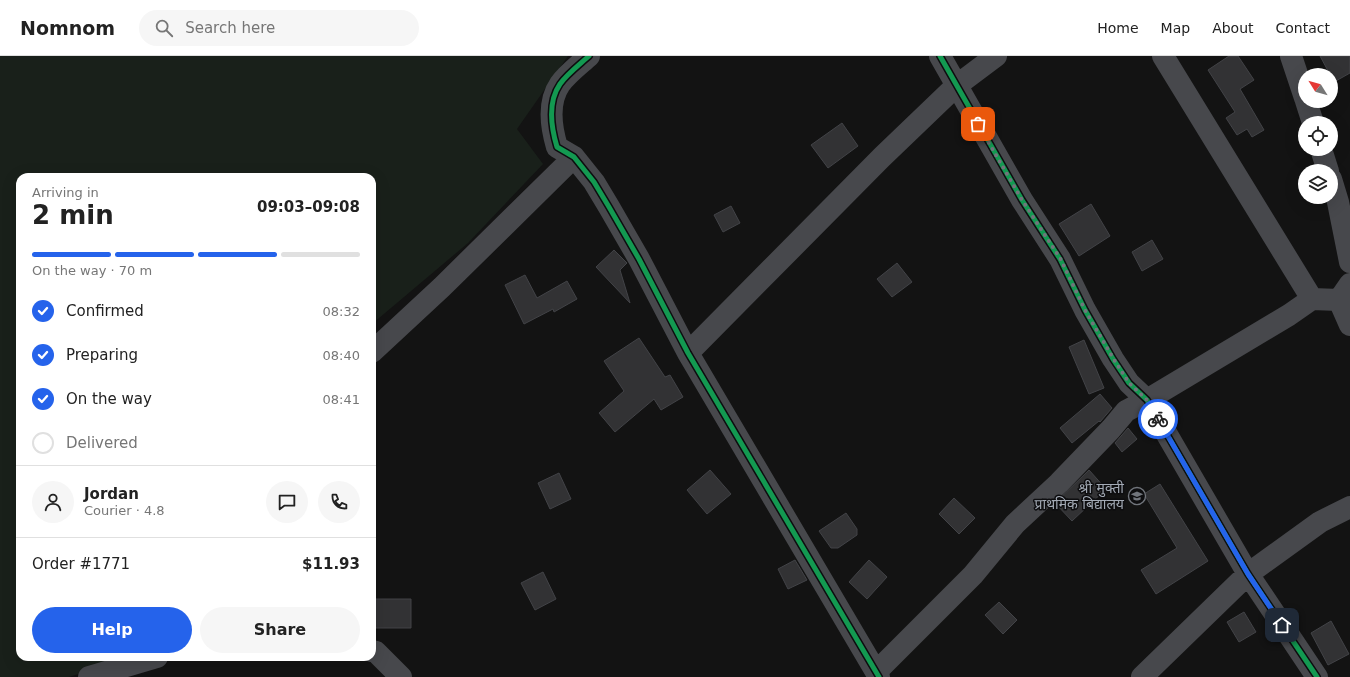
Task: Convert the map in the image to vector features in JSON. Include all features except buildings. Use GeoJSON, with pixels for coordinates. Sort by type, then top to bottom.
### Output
{"type":"FeatureCollection","features":[{"type":"Feature","properties":{"kind":"street"},"geometry":{"type":"LineString","coordinates":[[588,56],[560,85],[551,109],[552,130],[557,147],[574,157],[594,182],[610,207],[688,352],[878,675],[973,575],[1015,524],[1059,483],[1111,429],[1126,411],[1289,316],[1312,299],[1344,292],[1350,325]]}},
{"type":"Feature","properties":{"kind":"street"},"geometry":{"type":"LineString","coordinates":[[940,56],[1022,200],[1060,258],[1085,310],[1113,358],[1129,383],[1147,400],[1248,574],[1317,677]]}},
{"type":"Feature","properties":{"kind":"street"},"geometry":{"type":"LineString","coordinates":[[688,352],[882,157],[956,86],[996,56]]}},
{"type":"Feature","properties":{"kind":"street"},"geometry":{"type":"LineString","coordinates":[[1163,56],[1312,299]]}},
{"type":"Feature","properties":{"kind":"street"},"geometry":{"type":"LineString","coordinates":[[1291,56],[1298,78]]}},
{"type":"Feature","properties":{"kind":"street"},"geometry":{"type":"LineString","coordinates":[[376,348],[442,287],[574,157]]}},
{"type":"Feature","properties":{"kind":"street"},"geometry":{"type":"LineString","coordinates":[[1338,202],[1350,262]]}},
{"type":"Feature","properties":{"kind":"street"},"geometry":{"type":"LineString","coordinates":[[1142,677],[1248,574],[1320,522],[1350,507]]}},
{"type":"Feature","properties":{"kind":"street"},"geometry":{"type":"LineString","coordinates":[[376,652],[401,677]]}},
{"type":"Feature","properties":{"kind":"street"},"geometry":{"type":"LineString","coordinates":[[89,677],[143,661]]}},
{"type":"Feature","properties":{"kind":"shaded area"},"geometry":{"type":"Polygon","coordinates":[[[0,56],[568,56],[517,129],[543,164],[468,243],[376,321],[376,173],[16,173],[16,661],[119,661],[69,677],[0,677],[0,56]]]}},
{"type":"Feature","properties":{"kind":"cycle path"},"geometry":{"type":"LineString","coordinates":[[589,56],[560,84],[553,99],[551,115],[557,147],[574,157],[594,182],[639,259],[688,353],[879,677]]}},
{"type":"Feature","properties":{"kind":"cycle path"},"geometry":{"type":"LineString","coordinates":[[940,56],[1022,200],[1060,259],[1085,310],[1113,359],[1129,383],[1147,400],[1248,574],[1317,677]]}},
{"type":"Feature","properties":{"kind":"way so far"},"geometry":{"type":"LineString","coordinates":[[978,124],[1022,200],[1060,258],[1085,310],[1113,358],[1129,383],[1147,400],[1158,419]]}},
{"type":"Feature","properties":{"kind":"place","name":"श्री मुक्ती प्राथमिक बिद्यालय"},"geometry":{"type":"Point","coordinates":[1137,496]}},
{"type":"Feature","properties":{"kind":"route"},"geometry":{"type":"LineString","coordinates":[[1158,419],[1248,574],[1282,625]]}}]}
